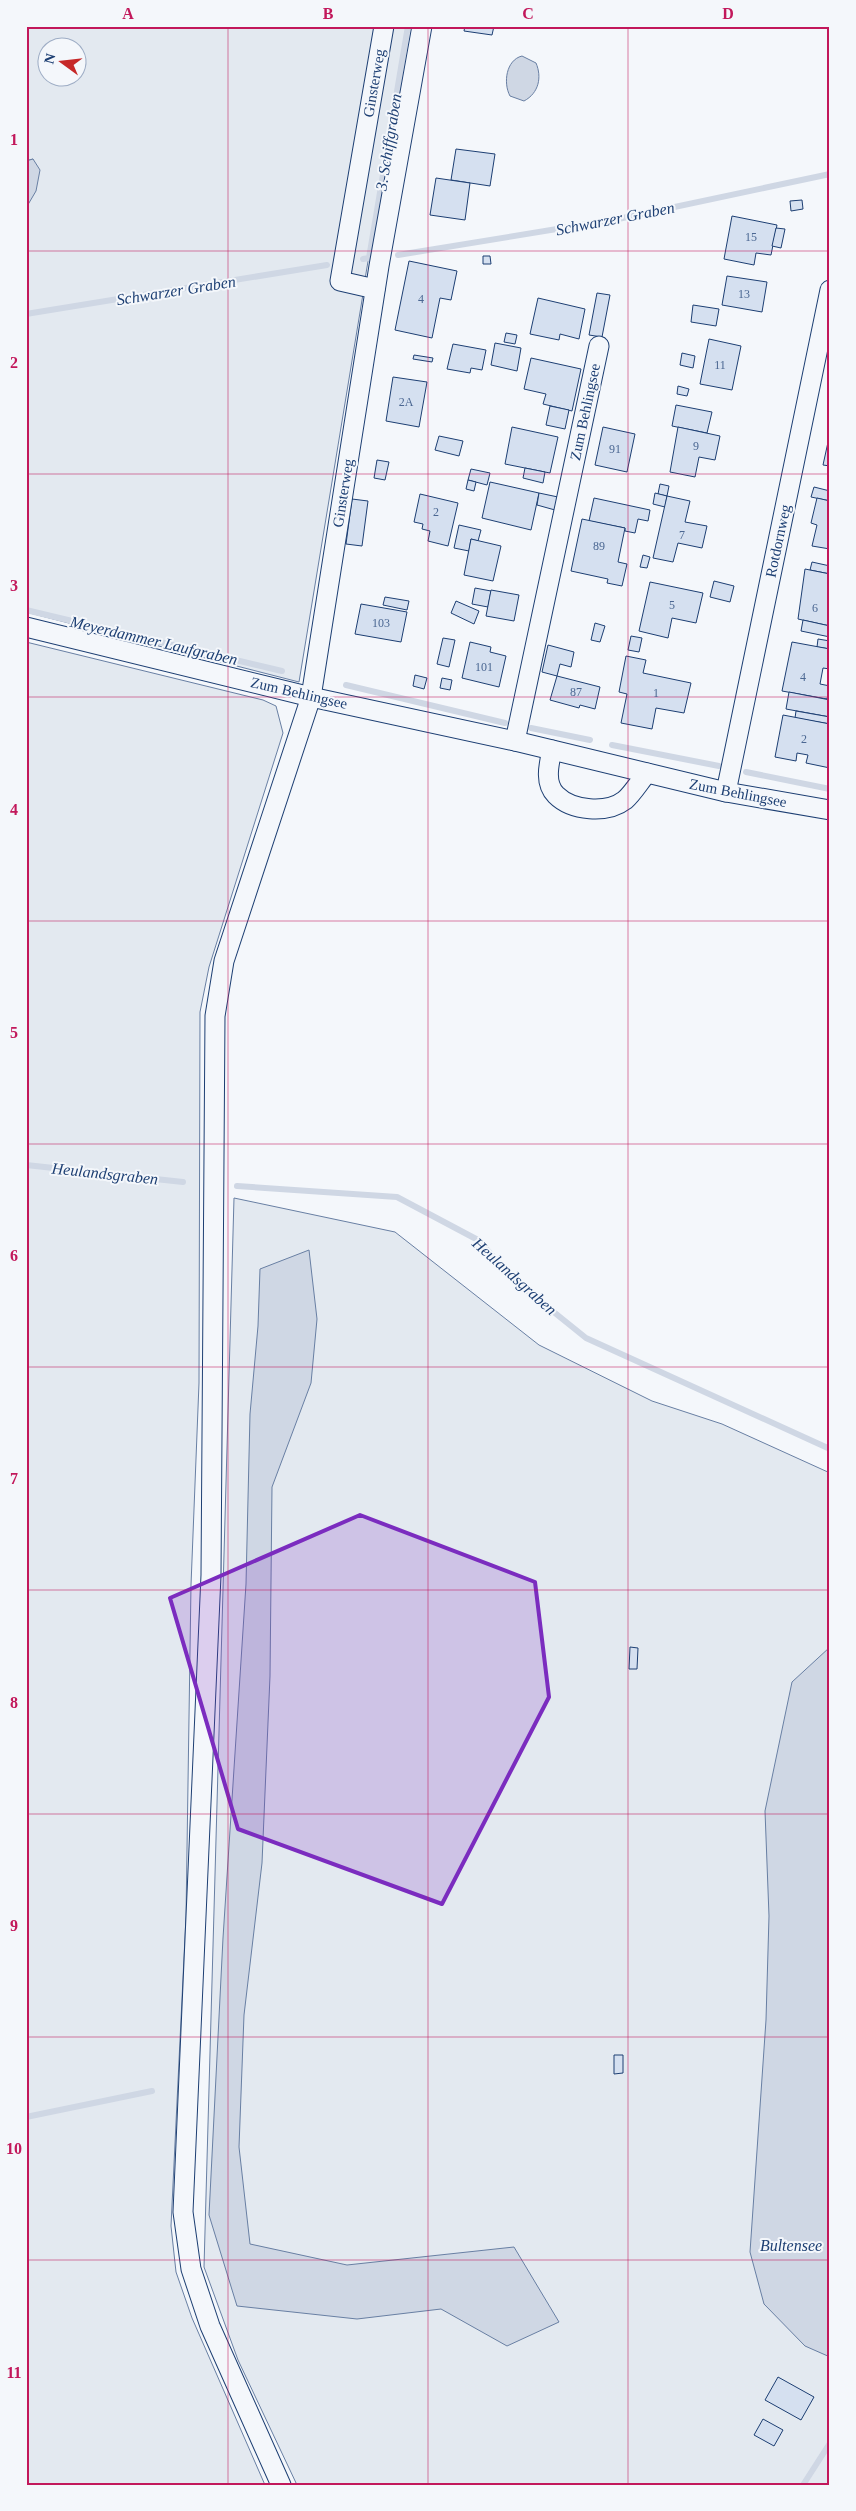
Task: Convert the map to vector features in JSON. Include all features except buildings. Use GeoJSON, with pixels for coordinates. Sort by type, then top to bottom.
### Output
{"type":"FeatureCollection","features":[{"type":"Feature","properties":{"kind":"street","name":"Ginsterweg"},"geometry":{"type":"LineString","coordinates":[[376,289],[340,281],[384,26]]}},
{"type":"Feature","properties":{"kind":"street","name":"Ginsterweg"},"geometry":{"type":"LineString","coordinates":[[281,2485],[210,2326],[191,2269],[183,2212],[211,1575],[215,1016],[224,961],[311,697],[376,289],[422,26]]}},
{"type":"Feature","properties":{"kind":"street","name":"Rotdornweg"},"geometry":{"type":"LineString","coordinates":[[726,792],[830,290]]}},
{"type":"Feature","properties":{"kind":"street","name":"Zum Behlingsee"},"geometry":{"type":"LineString","coordinates":[[515,741],[599,346]]}},
{"type":"Feature","properties":{"kind":"street","name":"Zum Behlingsee"},"geometry":{"type":"LineString","coordinates":[[26,627],[311,697],[515,741],[726,792],[830,810]]}},
{"type":"Feature","properties":{"kind":"street"},"geometry":{"type":"LineString","coordinates":[[552,750],[548,774],[555,794],[577,807],[612,806],[624,800],[647,773]]}},
{"type":"Feature","properties":{"kind":"highlighted area"},"geometry":{"type":"Polygon","coordinates":[[[360,1515],[535,1582],[549,1697],[442,1904],[238,1829],[170,1598],[360,1515]]]}},
{"type":"Feature","properties":{"kind":"shaded area"},"geometry":{"type":"Polygon","coordinates":[[[26,26],[383,26],[338,282],[364,288],[299,682],[26,612],[26,208],[28,207],[33,159],[26,161],[26,26]]]}},
{"type":"Feature","properties":{"kind":"shaded area"},"geometry":{"type":"Polygon","coordinates":[[[386,26],[408,26],[364,285],[342,280],[386,26]]]}},
{"type":"Feature","properties":{"kind":"shaded area"},"geometry":{"type":"Polygon","coordinates":[[[26,642],[263,700],[276,706],[283,733],[209,967],[200,1012],[199,1383],[191,1585],[186,1916],[171,2226],[176,2272],[192,2318],[265,2485],[26,2485],[26,642]]]}},
{"type":"Feature","properties":{"kind":"shaded area"},"geometry":{"type":"Polygon","coordinates":[[[234,1198],[395,1232],[539,1345],[652,1401],[722,1424],[830,1473],[830,2485],[297,2485],[238,2360],[204,2267],[234,1198]]]}},
{"type":"Feature","properties":{"kind":"water"},"geometry":{"type":"Polygon","coordinates":[[[522,56],[536,63],[539,74],[536,89],[524,101],[510,96],[507,85],[509,67],[512,62],[522,56]]]}},
{"type":"Feature","properties":{"kind":"water"},"geometry":{"type":"Polygon","coordinates":[[[33,159],[40,170],[36,191],[26,208],[26,161],[33,159]]]}},
{"type":"Feature","properties":{"kind":"water"},"geometry":{"type":"Polygon","coordinates":[[[309,1250],[317,1319],[311,1383],[272,1487],[270,1676],[262,1863],[244,2015],[239,2147],[250,2244],[347,2265],[514,2247],[559,2322],[507,2346],[441,2309],[357,2319],[237,2306],[209,2215],[223,1938],[246,1584],[250,1414],[258,1326],[260,1269],[309,1250]]]}},
{"type":"Feature","properties":{"kind":"water","name":"Bultensee"},"geometry":{"type":"Polygon","coordinates":[[[830,1647],[830,2357],[805,2346],[764,2304],[750,2252],[766,2020],[769,1916],[765,1811],[792,1682],[830,1647]]]}},
{"type":"Feature","properties":{"kind":"waterway","name":"3. Schiffgraben"},"geometry":{"type":"LineString","coordinates":[[363,259],[369,258],[408,26]]}},
{"type":"Feature","properties":{"kind":"waterway","name":"Schwarzer Graben"},"geometry":{"type":"LineString","coordinates":[[398,255],[618,219],[830,174]]}},
{"type":"Feature","properties":{"kind":"waterway","name":"Schwarzer Graben"},"geometry":{"type":"LineString","coordinates":[[26,314],[327,265]]}},
{"type":"Feature","properties":{"kind":"waterway","name":"Meyerdammer Laufgraben"},"geometry":{"type":"LineString","coordinates":[[26,610],[282,671]]}},
{"type":"Feature","properties":{"kind":"waterway","name":"Meyerdammer Laufgraben"},"geometry":{"type":"LineString","coordinates":[[346,685],[505,723]]}},
{"type":"Feature","properties":{"kind":"waterway","name":"Meyerdammer Laufgraben"},"geometry":{"type":"LineString","coordinates":[[531,728],[590,740]]}},
{"type":"Feature","properties":{"kind":"waterway","name":"Meyerdammer Laufgraben"},"geometry":{"type":"LineString","coordinates":[[612,745],[719,766]]}},
{"type":"Feature","properties":{"kind":"waterway","name":"Meyerdammer Laufgraben"},"geometry":{"type":"LineString","coordinates":[[746,772],[830,789]]}},
{"type":"Feature","properties":{"kind":"waterway","name":"Heulandsgraben"},"geometry":{"type":"LineString","coordinates":[[26,1165],[183,1182]]}},
{"type":"Feature","properties":{"kind":"waterway","name":"Heulandsgraben"},"geometry":{"type":"LineString","coordinates":[[237,1186],[397,1197],[478,1240],[519,1284],[586,1338],[830,1449]]}},
{"type":"Feature","properties":{"kind":"waterway"},"geometry":{"type":"LineString","coordinates":[[26,2117],[152,2091]]}},
{"type":"Feature","properties":{"kind":"waterway"},"geometry":{"type":"LineString","coordinates":[[803,2485],[830,2443]]}}]}
